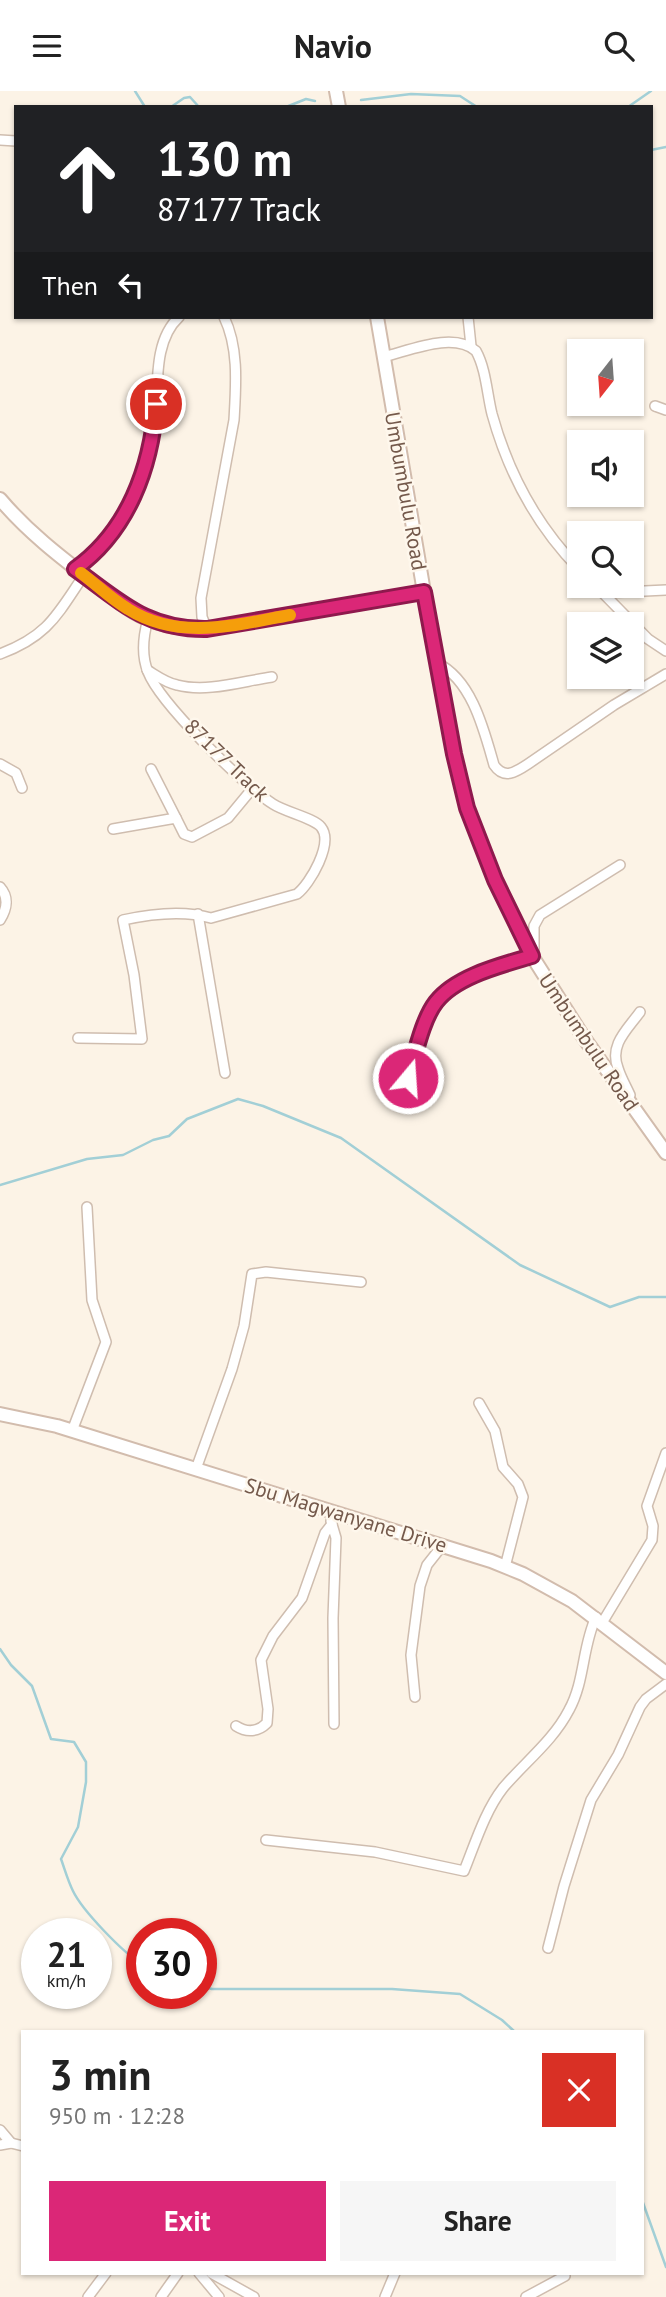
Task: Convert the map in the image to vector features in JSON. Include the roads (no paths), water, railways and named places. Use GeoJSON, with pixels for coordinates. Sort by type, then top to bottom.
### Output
{"type":"FeatureCollection","features":[{"type":"Feature","properties":{"kind":"main road","name":"Umbumbulu Road"},"geometry":{"type":"LineString","coordinates":[[377,319],[437,663],[467,808],[495,880],[533,958],[572,1021],[666,1153]]}},
{"type":"Feature","properties":{"kind":"main road"},"geometry":{"type":"LineString","coordinates":[[0,499],[26,527],[126,608],[148,619],[176,627],[207,629],[424,592]]}},
{"type":"Feature","properties":{"kind":"main road","name":"Sbu Magwanyane Drive"},"geometry":{"type":"LineString","coordinates":[[0,1414],[72,1431],[196,1469],[333,1518],[442,1546],[505,1567],[547,1587],[599,1620],[666,1673]]}},
{"type":"Feature","properties":{"kind":"street"},"geometry":{"type":"LineString","coordinates":[[0,654],[22,645],[46,629],[62,610],[79,572],[116,529],[138,486],[153,440],[163,342],[170,326],[177,319]]}},
{"type":"Feature","properties":{"kind":"street"},"geometry":{"type":"LineString","coordinates":[[207,629],[202,617],[201,598],[234,419],[234,356],[232,337],[225,319]]}},
{"type":"Feature","properties":{"kind":"street"},"geometry":{"type":"LineString","coordinates":[[468,319],[471,346]]}},
{"type":"Feature","properties":{"kind":"street"},"geometry":{"type":"LineString","coordinates":[[383,357],[434,344],[455,343],[471,346],[476,351],[492,415],[521,488],[547,531],[567,555]]}},
{"type":"Feature","properties":{"kind":"street"},"geometry":{"type":"LineString","coordinates":[[655,406],[666,410]]}},
{"type":"Feature","properties":{"kind":"street"},"geometry":{"type":"LineString","coordinates":[[644,590],[666,590]]}},
{"type":"Feature","properties":{"kind":"street"},"geometry":{"type":"LineString","coordinates":[[608,598],[648,639],[666,651]]}},
{"type":"Feature","properties":{"kind":"street"},"geometry":{"type":"LineString","coordinates":[[148,619],[144,638],[145,666],[165,681],[184,687],[206,687],[272,677]]}},
{"type":"Feature","properties":{"kind":"street"},"geometry":{"type":"LineString","coordinates":[[437,663],[450,670],[461,683],[475,712],[494,765],[499,772],[505,774],[515,772],[528,764],[614,705],[666,674]]}},
{"type":"Feature","properties":{"kind":"street","name":"87177 Track"},"geometry":{"type":"LineString","coordinates":[[145,666],[167,702],[253,789],[285,811],[318,824],[323,831],[324,840],[314,874],[306,887],[297,894],[211,918],[198,914]]}},
{"type":"Feature","properties":{"kind":"street"},"geometry":{"type":"LineString","coordinates":[[0,764],[16,773],[22,789]]}},
{"type":"Feature","properties":{"kind":"street"},"geometry":{"type":"LineString","coordinates":[[151,769],[184,835],[190,837],[228,818],[253,789]]}},
{"type":"Feature","properties":{"kind":"street"},"geometry":{"type":"LineString","coordinates":[[113,829],[176,818]]}},
{"type":"Feature","properties":{"kind":"street"},"geometry":{"type":"LineString","coordinates":[[408,1078],[427,1018],[436,1002],[452,988],[495,967],[533,958],[534,926],[540,915],[620,865]]}},
{"type":"Feature","properties":{"kind":"street"},"geometry":{"type":"LineString","coordinates":[[0,887],[6,897],[6,904],[0,920]]}},
{"type":"Feature","properties":{"kind":"street"},"geometry":{"type":"LineString","coordinates":[[78,1038],[142,1039],[134,975],[123,920],[159,915],[198,914],[225,1073]]}},
{"type":"Feature","properties":{"kind":"street"},"geometry":{"type":"LineString","coordinates":[[633,1107],[614,1055],[618,1042],[640,1012]]}},
{"type":"Feature","properties":{"kind":"street"},"geometry":{"type":"LineString","coordinates":[[72,1431],[106,1342],[92,1300],[87,1207]]}},
{"type":"Feature","properties":{"kind":"street"},"geometry":{"type":"LineString","coordinates":[[196,1469],[235,1359],[244,1326],[252,1274],[275,1273],[361,1282]]}},
{"type":"Feature","properties":{"kind":"street"},"geometry":{"type":"LineString","coordinates":[[479,1403],[495,1431],[503,1467],[518,1484],[523,1497],[505,1567]]}},
{"type":"Feature","properties":{"kind":"street"},"geometry":{"type":"LineString","coordinates":[[267,1840],[375,1852],[464,1871],[502,1790],[540,1751],[569,1710],[579,1688],[588,1637],[652,1540],[653,1526],[648,1513],[648,1501],[666,1453]]}},
{"type":"Feature","properties":{"kind":"street"},"geometry":{"type":"LineString","coordinates":[[333,1518],[336,1538],[333,1618],[334,1724]]}},
{"type":"Feature","properties":{"kind":"street"},"geometry":{"type":"LineString","coordinates":[[236,1726],[253,1731],[267,1723],[261,1660],[273,1636],[302,1598],[333,1518]]}},
{"type":"Feature","properties":{"kind":"street"},"geometry":{"type":"LineString","coordinates":[[415,1697],[411,1655],[419,1586],[427,1565],[442,1546]]}},
{"type":"Feature","properties":{"kind":"street"},"geometry":{"type":"LineString","coordinates":[[548,1948],[564,1886],[592,1800],[618,1755],[640,1707],[666,1684]]}},
{"type":"Feature","properties":{"kind":"street"},"geometry":{"type":"LineString","coordinates":[[0,2130],[11,2143]]}},
{"type":"Feature","properties":{"kind":"street"},"geometry":{"type":"LineString","coordinates":[[0,2145],[11,2143],[21,2146]]}},
{"type":"Feature","properties":{"kind":"street"},"geometry":{"type":"LineString","coordinates":[[88,2297],[104,2275]]}},
{"type":"Feature","properties":{"kind":"street"},"geometry":{"type":"LineString","coordinates":[[161,2297],[177,2275]]}},
{"type":"Feature","properties":{"kind":"street"},"geometry":{"type":"LineString","coordinates":[[201,2275],[219,2297]]}},
{"type":"Feature","properties":{"kind":"street"},"geometry":{"type":"LineString","coordinates":[[215,2275],[254,2297]]}},
{"type":"Feature","properties":{"kind":"street"},"geometry":{"type":"LineString","coordinates":[[385,2297],[394,2275]]}},
{"type":"Feature","properties":{"kind":"street"},"geometry":{"type":"LineString","coordinates":[[526,2297],[565,2276]]}},
{"type":"Feature","properties":{"kind":"waterway"},"geometry":{"type":"LineString","coordinates":[[135,91],[144,105]]}},
{"type":"Feature","properties":{"kind":"waterway"},"geometry":{"type":"LineString","coordinates":[[631,105],[651,91]]}},
{"type":"Feature","properties":{"kind":"waterway"},"geometry":{"type":"LineString","coordinates":[[361,100],[411,94],[460,96],[474,105]]}},
{"type":"Feature","properties":{"kind":"waterway"},"geometry":{"type":"LineString","coordinates":[[174,105],[190,97],[197,105]]}},
{"type":"Feature","properties":{"kind":"waterway"},"geometry":{"type":"LineString","coordinates":[[291,105],[306,99],[315,101]]}},
{"type":"Feature","properties":{"kind":"waterway"},"geometry":{"type":"LineString","coordinates":[[653,150],[666,147]]}},
{"type":"Feature","properties":{"kind":"waterway"},"geometry":{"type":"LineString","coordinates":[[0,1185],[87,1159],[123,1155],[153,1140],[169,1136],[187,1119],[238,1099],[263,1106],[341,1138],[520,1265],[610,1307],[639,1297],[666,1297]]}},
{"type":"Feature","properties":{"kind":"waterway"},"geometry":{"type":"LineString","coordinates":[[0,1649],[11,1665],[32,1686],[51,1739],[74,1742],[86,1762],[86,1782],[78,1827],[61,1859],[78,1899],[126,1952]]}},
{"type":"Feature","properties":{"kind":"waterway"},"geometry":{"type":"LineString","coordinates":[[217,1989],[392,1989],[460,1994],[502,2020],[513,2030]]}},
{"type":"Feature","properties":{"kind":"waterway"},"geometry":{"type":"LineString","coordinates":[[644,2206],[666,2267]]}}]}
